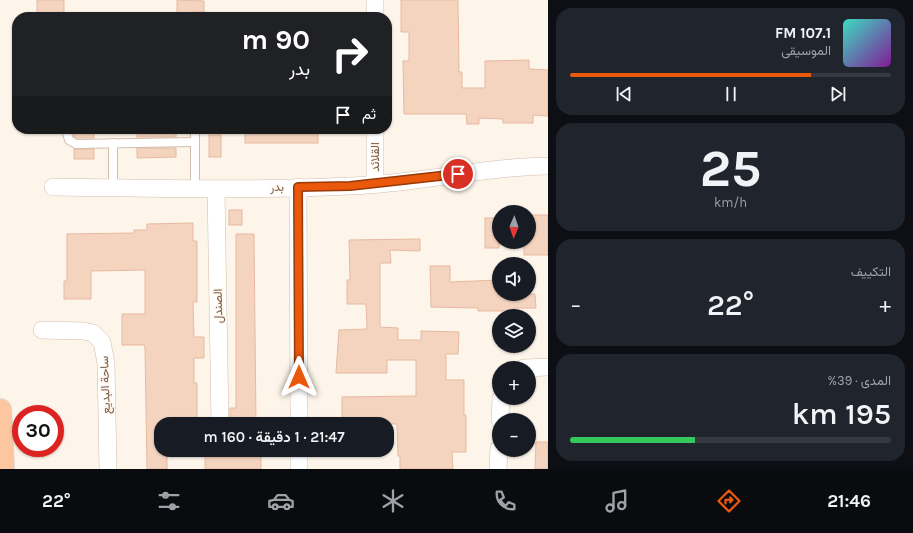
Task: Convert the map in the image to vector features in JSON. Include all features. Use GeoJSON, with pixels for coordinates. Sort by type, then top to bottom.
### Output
{"type":"FeatureCollection","features":[{"type":"Feature","properties":{"kind":"highway"},"geometry":{"type":"LineString","coordinates":[[0,410],[3,469]]}},
{"type":"Feature","properties":{"kind":"street"},"geometry":{"type":"LineString","coordinates":[[375,0],[375,12]]}},
{"type":"Feature","properties":{"kind":"street","name":"القلائد"},"geometry":{"type":"LineString","coordinates":[[375,134],[375,184]]}},
{"type":"Feature","properties":{"kind":"street","name":"بدر"},"geometry":{"type":"LineString","coordinates":[[53,187],[216,189],[350,186],[484,170],[548,166]]}},
{"type":"Feature","properties":{"kind":"street"},"geometry":{"type":"LineString","coordinates":[[298,187],[299,417]]}},
{"type":"Feature","properties":{"kind":"street","name":"الصندل"},"geometry":{"type":"LineString","coordinates":[[216,189],[220,417]]}},
{"type":"Feature","properties":{"kind":"street","name":"ساحة البديع"},"geometry":{"type":"LineString","coordinates":[[42,330],[83,331],[93,333],[102,342],[106,363],[108,469]]}},
{"type":"Feature","properties":{"kind":"street"},"geometry":{"type":"LineString","coordinates":[[536,368],[548,367]]}},
{"type":"Feature","properties":{"kind":"street"},"geometry":{"type":"LineString","coordinates":[[299,457],[299,469]]}},
{"type":"Feature","properties":{"kind":"street"},"geometry":{"type":"LineString","coordinates":[[498,469],[499,457]]}},
{"type":"Feature","properties":{"kind":"lane"},"geometry":{"type":"LineString","coordinates":[[67,134],[67,137],[72,143],[195,142]]}},
{"type":"Feature","properties":{"kind":"lane"},"geometry":{"type":"LineString","coordinates":[[195,134],[195,188]]}},
{"type":"Feature","properties":{"kind":"lane"},"geometry":{"type":"LineString","coordinates":[[113,143],[113,188]]}},
{"type":"Feature","properties":{"kind":"building"},"geometry":{"type":"Polygon","coordinates":[[[37,0],[64,0],[64,12],[37,12],[37,0]]]}},
{"type":"Feature","properties":{"kind":"building"},"geometry":{"type":"Polygon","coordinates":[[[177,0],[204,1],[204,12],[177,12],[177,0]]]}},
{"type":"Feature","properties":{"kind":"building"},"geometry":{"type":"Polygon","coordinates":[[[401,0],[458,0],[459,72],[462,72],[462,88],[485,88],[485,61],[529,60],[529,69],[548,70],[548,116],[533,115],[533,123],[503,123],[503,119],[479,118],[479,124],[467,124],[466,114],[404,114],[403,61],[409,61],[409,32],[401,32],[401,0]]]}},
{"type":"Feature","properties":{"kind":"building"},"geometry":{"type":"Polygon","coordinates":[[[74,134],[94,134],[94,138],[74,137],[74,134]]]}},
{"type":"Feature","properties":{"kind":"building"},"geometry":{"type":"Polygon","coordinates":[[[137,134],[176,134],[176,137],[137,137],[137,134]]]}},
{"type":"Feature","properties":{"kind":"building"},"geometry":{"type":"Polygon","coordinates":[[[245,134],[318,134],[318,143],[245,143],[245,134]]]}},
{"type":"Feature","properties":{"kind":"building"},"geometry":{"type":"Polygon","coordinates":[[[209,135],[221,135],[221,157],[209,157],[209,135]]]}},
{"type":"Feature","properties":{"kind":"building"},"geometry":{"type":"Polygon","coordinates":[[[137,148],[176,148],[176,157],[137,158],[137,148]]]}},
{"type":"Feature","properties":{"kind":"building"},"geometry":{"type":"Polygon","coordinates":[[[74,149],[94,149],[94,159],[74,159],[74,149]]]}},
{"type":"Feature","properties":{"kind":"building"},"geometry":{"type":"Polygon","coordinates":[[[229,210],[242,210],[242,225],[229,225],[229,210]]]}},
{"type":"Feature","properties":{"kind":"building"},"geometry":{"type":"Polygon","coordinates":[[[536,215],[548,215],[548,255],[524,255],[524,249],[536,249],[536,215]]]}},
{"type":"Feature","properties":{"kind":"building"},"geometry":{"type":"Polygon","coordinates":[[[485,218],[492,218],[492,248],[485,248],[485,218]]]}},
{"type":"Feature","properties":{"kind":"building"},"geometry":{"type":"Polygon","coordinates":[[[193,223],[193,241],[197,241],[197,302],[193,302],[194,337],[204,337],[204,358],[194,358],[194,383],[197,383],[197,417],[154,417],[154,457],[167,457],[167,469],[147,469],[144,345],[122,345],[122,314],[145,314],[145,270],[91,271],[91,299],[64,299],[64,281],[67,281],[67,234],[134,233],[134,230],[147,230],[147,224],[193,223]]]}},
{"type":"Feature","properties":{"kind":"building"},"geometry":{"type":"Polygon","coordinates":[[[236,234],[254,234],[256,417],[230,417],[230,408],[236,408],[236,234]]]}},
{"type":"Feature","properties":{"kind":"building"},"geometry":{"type":"Polygon","coordinates":[[[420,239],[420,251],[390,250],[391,263],[380,263],[380,327],[398,328],[398,340],[421,340],[421,331],[459,332],[458,354],[446,354],[446,380],[464,380],[466,452],[452,452],[453,469],[400,469],[397,424],[394,424],[394,417],[342,417],[342,397],[416,396],[416,360],[387,360],[387,373],[336,373],[339,330],[367,329],[366,304],[347,304],[347,280],[350,280],[349,240],[420,239]]]}},
{"type":"Feature","properties":{"kind":"building"},"geometry":{"type":"Polygon","coordinates":[[[430,266],[450,266],[450,282],[492,280],[492,301],[536,301],[536,308],[492,309],[492,311],[478,311],[478,308],[431,307],[430,266]]]}},
{"type":"Feature","properties":{"kind":"building"},"geometry":{"type":"Polygon","coordinates":[[[536,442],[548,442],[548,469],[535,469],[536,442]]]}},
{"type":"Feature","properties":{"kind":"building"},"geometry":{"type":"Polygon","coordinates":[[[205,457],[261,457],[261,469],[205,469],[205,457]]]}},
{"type":"Feature","properties":{"kind":"route"},"geometry":{"type":"LineString","coordinates":[[299,377],[298,187],[350,186],[419,180],[458,174]]}}]}
